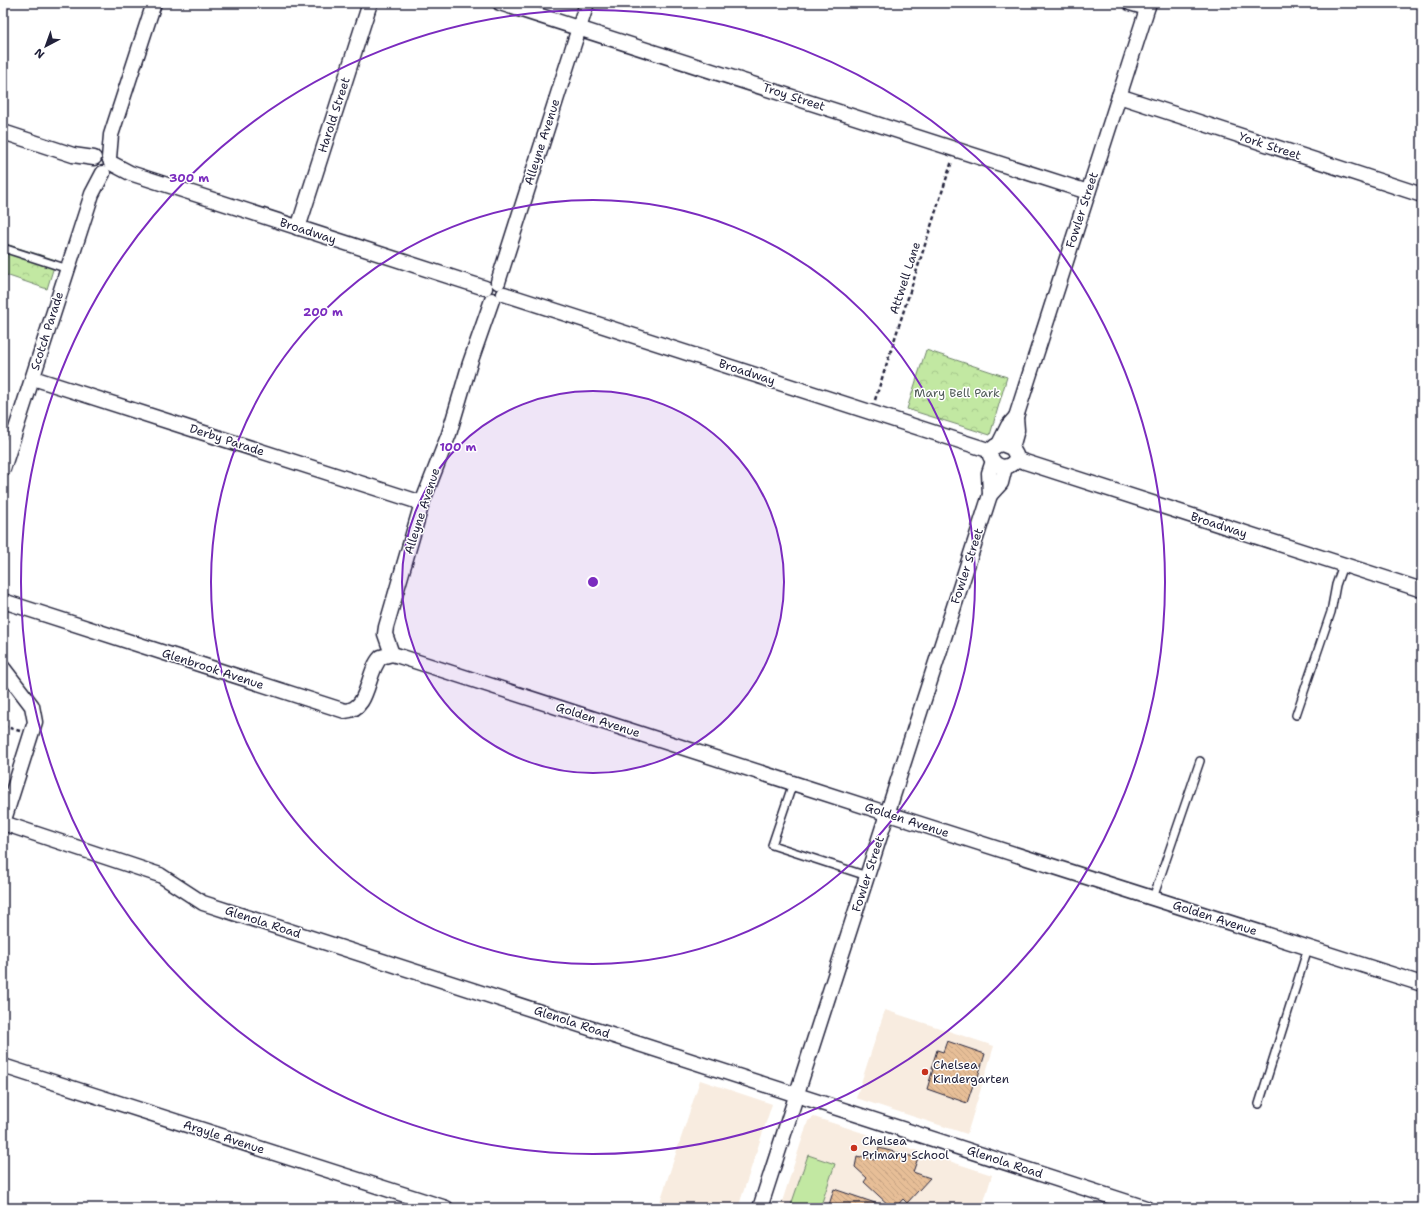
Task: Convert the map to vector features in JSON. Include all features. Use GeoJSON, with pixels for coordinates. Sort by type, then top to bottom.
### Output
{"type":"FeatureCollection","features":[{"type":"Feature","properties":{"kind":"street","name":"Scotch Parade"},"geometry":{"type":"LineString","coordinates":[[3,469],[154,3]]}},
{"type":"Feature","properties":{"kind":"street","name":"Harold Street"},"geometry":{"type":"LineString","coordinates":[[298,228],[370,3]]}},
{"type":"Feature","properties":{"kind":"street","name":"Troy Street"},"geometry":{"type":"LineString","coordinates":[[500,3],[1088,192]]}},
{"type":"Feature","properties":{"kind":"street","name":"Alleyne Avenue"},"geometry":{"type":"LineString","coordinates":[[392,654],[385,634],[386,627],[422,503],[449,434],[470,362],[588,3]]}},
{"type":"Feature","properties":{"kind":"street"},"geometry":{"type":"LineString","coordinates":[[1130,3],[1148,6]]}},
{"type":"Feature","properties":{"kind":"street","name":"Fowler Street"},"geometry":{"type":"LineString","coordinates":[[760,1208],[990,495],[1001,483],[1003,455],[1017,430],[1016,417],[1148,6]]}},
{"type":"Feature","properties":{"kind":"street","name":"York Street"},"geometry":{"type":"LineString","coordinates":[[1119,96],[1422,195]]}},
{"type":"Feature","properties":{"kind":"street","name":"Broadway"},"geometry":{"type":"LineString","coordinates":[[3,132],[1422,590]]}},
{"type":"Feature","properties":{"kind":"street","name":"Derby Parade"},"geometry":{"type":"LineString","coordinates":[[32,378],[422,503]]}},
{"type":"Feature","properties":{"kind":"street","name":"Glenbrook Avenue"},"geometry":{"type":"LineString","coordinates":[[3,602],[345,711],[354,710],[360,705],[374,665],[381,656],[392,654]]}},
{"type":"Feature","properties":{"kind":"street","name":"Golden Avenue"},"geometry":{"type":"LineString","coordinates":[[392,654],[887,814],[1422,984]]}},
{"type":"Feature","properties":{"kind":"street"},"geometry":{"type":"LineString","coordinates":[[3,668],[32,706],[35,722],[3,820]]}},
{"type":"Feature","properties":{"kind":"street","name":"Glenola Road"},"geometry":{"type":"LineString","coordinates":[[3,820],[160,875],[203,903],[1146,1208]]}},
{"type":"Feature","properties":{"kind":"street","name":"Argyle Avenue"},"geometry":{"type":"LineString","coordinates":[[3,1066],[446,1208]]}},
{"type":"Feature","properties":{"kind":"lane"},"geometry":{"type":"LineString","coordinates":[[3,248],[68,269]]}},
{"type":"Feature","properties":{"kind":"lane"},"geometry":{"type":"LineString","coordinates":[[1296,715],[1331,612],[1336,585],[1343,565]]}},
{"type":"Feature","properties":{"kind":"lane"},"geometry":{"type":"LineString","coordinates":[[1153,898],[1200,762]]}},
{"type":"Feature","properties":{"kind":"lane"},"geometry":{"type":"LineString","coordinates":[[793,783],[772,845],[867,876]]}},
{"type":"Feature","properties":{"kind":"lane"},"geometry":{"type":"LineString","coordinates":[[1259,1104],[1308,948]]}},
{"type":"Feature","properties":{"kind":"path","name":"Attwell Lane"},"geometry":{"type":"LineString","coordinates":[[872,412],[956,149]]}},
{"type":"Feature","properties":{"kind":"shaded area","name":"Chelsea Kindergarten"},"geometry":{"type":"Polygon","coordinates":[[[885,1010],[994,1046],[967,1134],[856,1098],[885,1010]]]}},
{"type":"Feature","properties":{"kind":"shaded area"},"geometry":{"type":"Polygon","coordinates":[[[700,1080],[772,1104],[738,1208],[658,1208],[700,1080]]]}},
{"type":"Feature","properties":{"kind":"shaded area","name":"Chelsea Primary School"},"geometry":{"type":"Polygon","coordinates":[[[814,1117],[992,1175],[982,1208],[780,1208],[808,1121],[814,1117]]]}},
{"type":"Feature","properties":{"kind":"green space"},"geometry":{"type":"Polygon","coordinates":[[[3,243],[56,260],[47,289],[3,274],[3,243]]]}},
{"type":"Feature","properties":{"kind":"green space","name":"Mary Bell Park"},"geometry":{"type":"Polygon","coordinates":[[[926,350],[1007,377],[990,435],[907,409],[926,350]]]}},
{"type":"Feature","properties":{"kind":"green space"},"geometry":{"type":"Polygon","coordinates":[[[808,1155],[835,1164],[820,1208],[790,1208],[808,1155]]]}},
{"type":"Feature","properties":{"kind":"building"},"geometry":{"type":"Polygon","coordinates":[[[947,1041],[985,1054],[976,1083],[974,1082],[967,1103],[927,1089],[937,1050],[943,1052],[947,1041]]]}},
{"type":"Feature","properties":{"kind":"building"},"geometry":{"type":"Polygon","coordinates":[[[879,1148],[918,1158],[913,1172],[930,1178],[907,1203],[903,1199],[895,1208],[892,1208],[864,1182],[867,1178],[855,1167],[857,1157],[861,1158],[862,1156],[875,1160],[879,1148]]]}},
{"type":"Feature","properties":{"kind":"building"},"geometry":{"type":"Polygon","coordinates":[[[834,1189],[884,1206],[884,1208],[828,1208],[834,1189]]]}},
{"type":"Feature","properties":{"kind":"place","name":"Chelsea Kindergarten"},"geometry":{"type":"Point","coordinates":[925,1072]}},
{"type":"Feature","properties":{"kind":"place","name":"Chelsea Primary School"},"geometry":{"type":"Point","coordinates":[854,1148]}}]}
